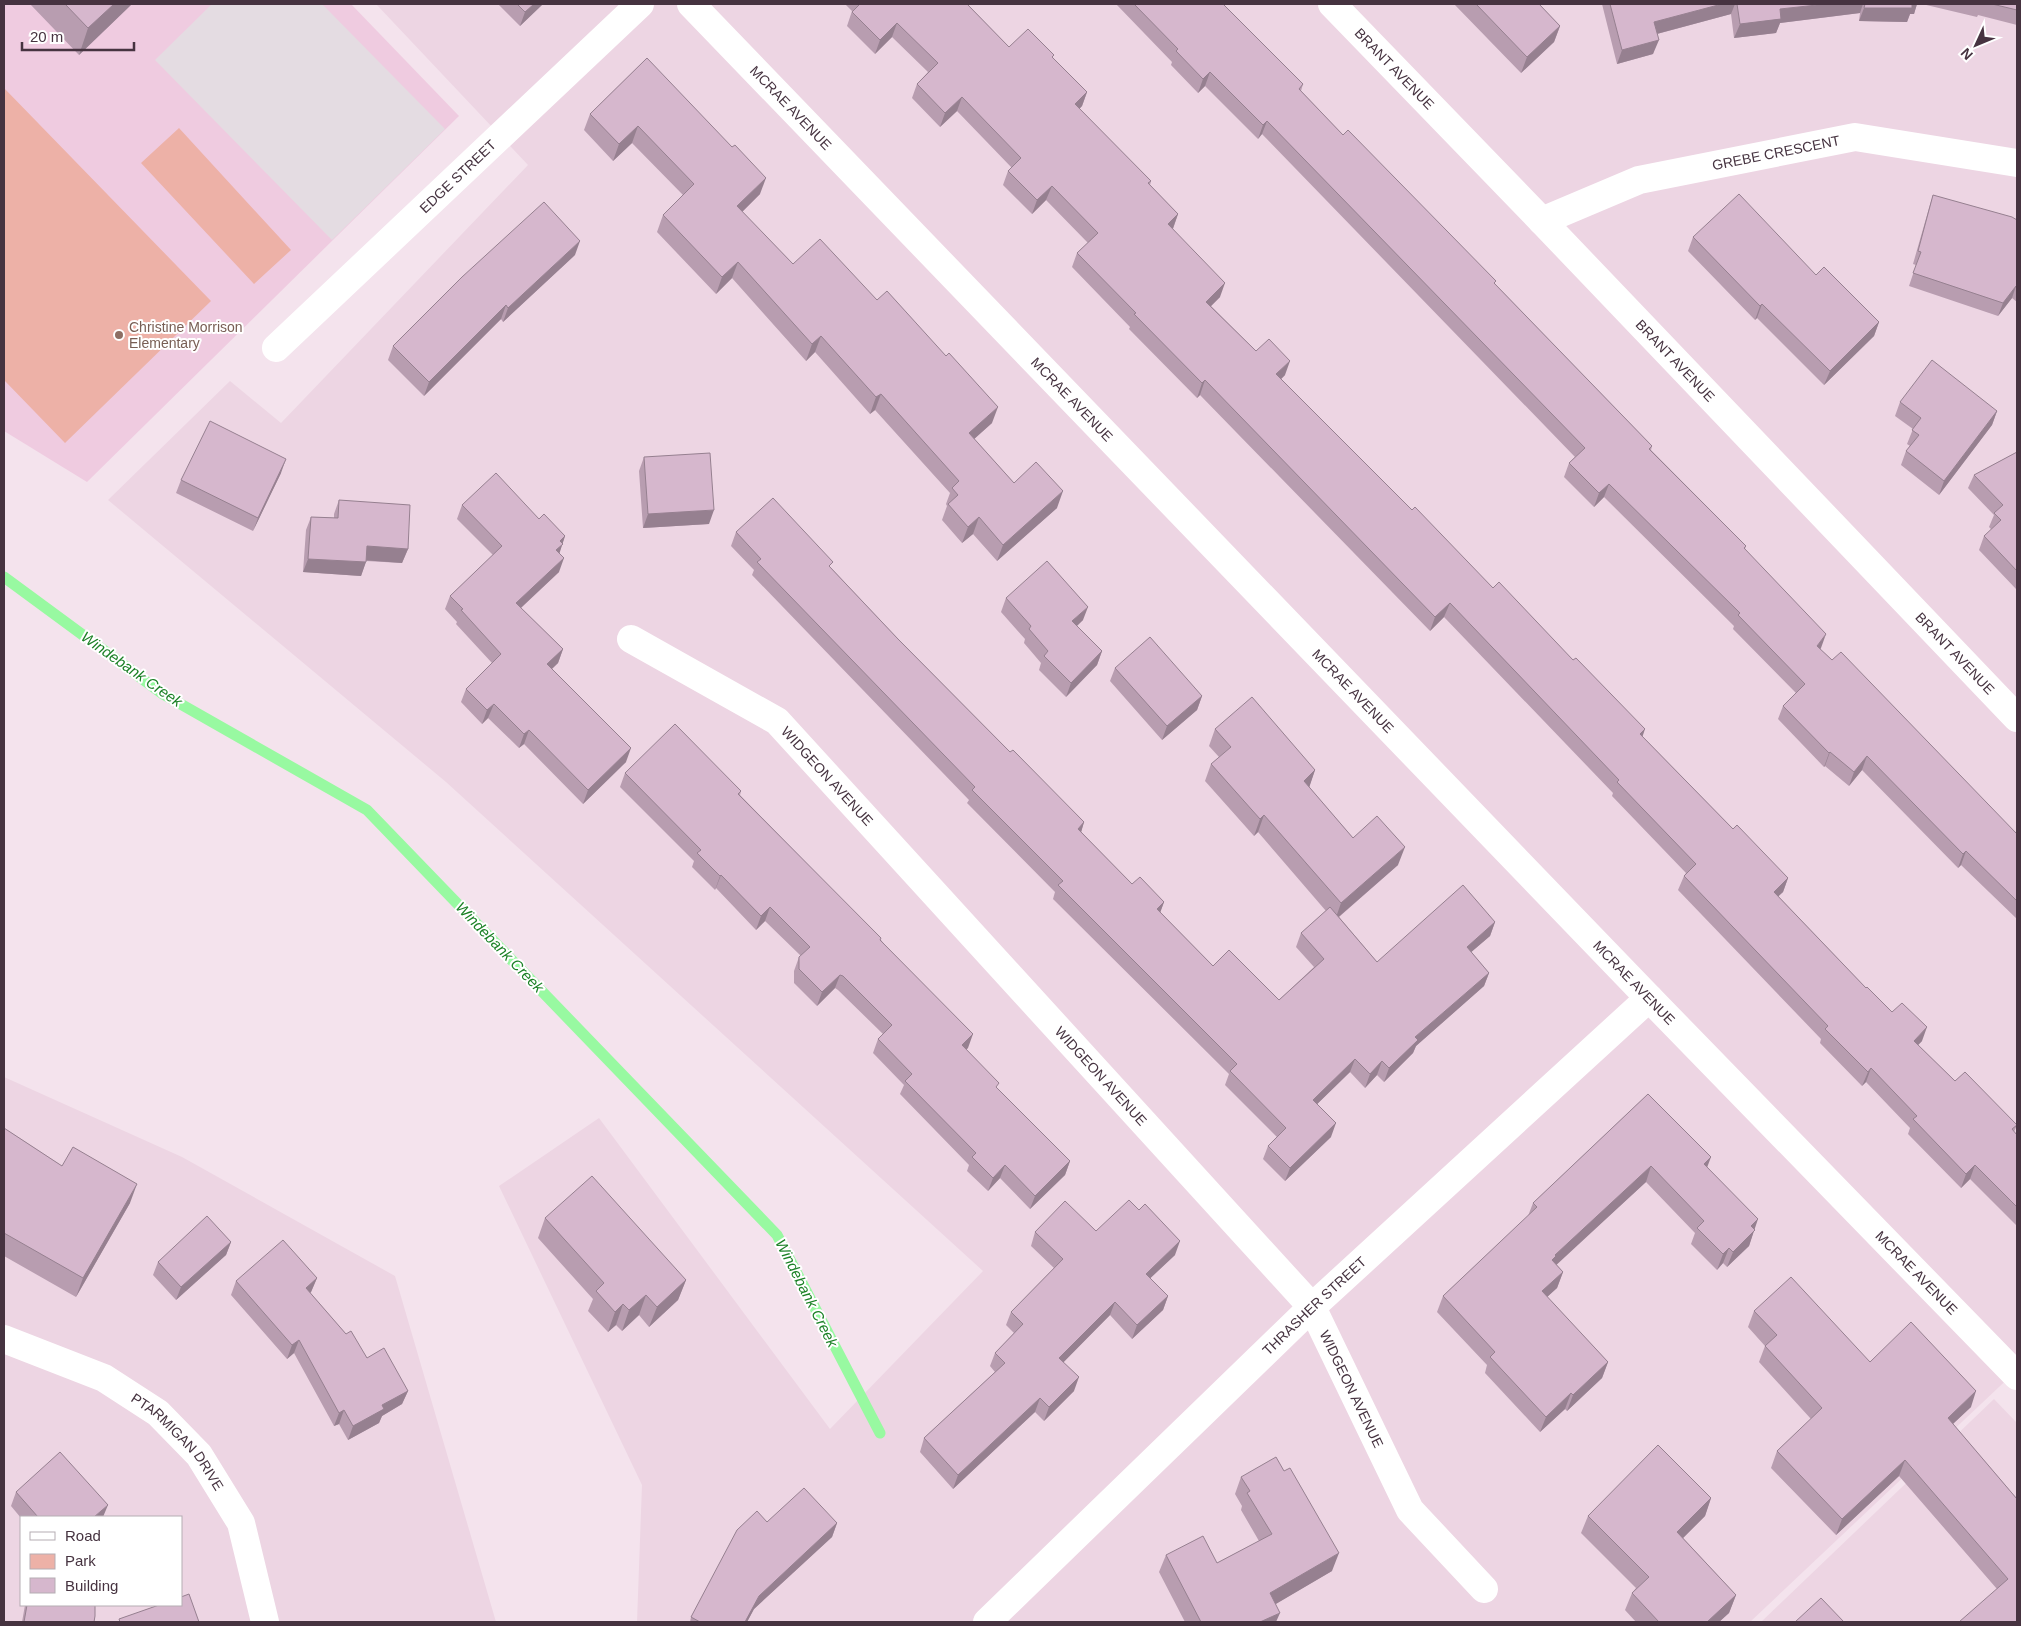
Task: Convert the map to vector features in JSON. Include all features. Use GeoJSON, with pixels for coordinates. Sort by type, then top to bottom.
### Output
{"type":"FeatureCollection","features":[{"type":"Feature","properties":{"kind":"street","name":"EDGE STREET"},"geometry":{"type":"LineString","coordinates":[[276,348],[640,4]]}},
{"type":"Feature","properties":{"kind":"street","name":"MCRAE AVENUE"},"geometry":{"type":"LineString","coordinates":[[691,4],[1649,998],[2017,1376]]}},
{"type":"Feature","properties":{"kind":"street","name":"BRANT AVENUE"},"geometry":{"type":"LineString","coordinates":[[1332,4],[2017,718]]}},
{"type":"Feature","properties":{"kind":"street","name":"GREBE CRESCENT"},"geometry":{"type":"LineString","coordinates":[[1542,221],[1640,180],[1855,136],[2017,163]]}},
{"type":"Feature","properties":{"kind":"street","name":"WIDGEON AVENUE"},"geometry":{"type":"LineString","coordinates":[[631,639],[777,721],[1312,1307],[1410,1510],[1484,1589]]}},
{"type":"Feature","properties":{"kind":"street","name":"THRASHER STREET"},"geometry":{"type":"LineString","coordinates":[[986,1622],[1312,1307],[1649,998]]}},
{"type":"Feature","properties":{"kind":"street","name":"PTARMIGAN DRIVE"},"geometry":{"type":"LineString","coordinates":[[4,1339],[104,1378],[158,1413],[199,1455],[241,1523],[265,1622]]}},
{"type":"Feature","properties":{"kind":"shaded area","name":"Christine Morrison Elementary"},"geometry":{"type":"Polygon","coordinates":[[[4,4],[351,4],[459,116],[87,482],[4,431],[4,4]]]}},
{"type":"Feature","properties":{"kind":"shaded area"},"geometry":{"type":"Polygon","coordinates":[[[212,4],[322,4],[445,129],[332,240],[155,60],[212,4]]]}},
{"type":"Feature","properties":{"kind":"shaded area"},"geometry":{"type":"Polygon","coordinates":[[[376,4],[2017,4],[2017,1370],[1750,1622],[637,1622],[642,1485],[499,1186],[599,1118],[830,1429],[983,1271],[446,782],[108,500],[230,381],[281,423],[528,165],[376,4]]]}},
{"type":"Feature","properties":{"kind":"shaded area"},"geometry":{"type":"Polygon","coordinates":[[[4,1077],[182,1157],[395,1276],[496,1622],[4,1622],[4,1077]]]}},
{"type":"Feature","properties":{"kind":"shaded area"},"geometry":{"type":"Polygon","coordinates":[[[1994,1399],[2017,1423],[2017,1622],[1761,1622],[1994,1399]]]}},
{"type":"Feature","properties":{"kind":"green space"},"geometry":{"type":"Polygon","coordinates":[[[4,88],[211,301],[65,443],[4,380],[4,88]]]}},
{"type":"Feature","properties":{"kind":"green space"},"geometry":{"type":"Polygon","coordinates":[[[179,128],[291,250],[254,284],[141,163],[179,128]]]}},
{"type":"Feature","properties":{"kind":"building"},"geometry":{"type":"Polygon","coordinates":[[[65,4],[114,4],[88,28],[65,4]]]}},
{"type":"Feature","properties":{"kind":"building"},"geometry":{"type":"Polygon","coordinates":[[[517,4],[534,4],[525,12],[517,4]]]}},
{"type":"Feature","properties":{"kind":"building"},"geometry":{"type":"Polygon","coordinates":[[[860,4],[967,4],[1009,47],[1028,29],[1054,55],[1052,57],[1087,92],[1075,104],[1151,181],[1148,183],[1178,214],[1168,224],[1225,283],[1206,302],[1256,351],[1269,339],[1290,361],[1276,374],[1412,510],[1415,507],[1493,588],[1499,582],[1573,660],[1576,658],[1645,729],[1640,734],[1733,829],[1737,825],[1788,878],[1774,892],[1866,988],[1892,1012],[1902,1003],[1927,1027],[1914,1041],[1955,1081],[1965,1072],[2017,1125],[2012,1129],[2017,1135],[2017,1207],[1975,1165],[1966,1174],[1913,1119],[1917,1116],[1871,1068],[1868,1072],[1825,1029],[1828,1026],[1684,876],[1696,864],[1617,782],[1619,780],[1450,603],[1435,617],[1205,380],[1202,383],[1134,314],[1136,313],[1077,253],[1098,233],[1052,186],[1037,200],[1008,171],[1021,158],[962,97],[945,113],[917,84],[938,63],[897,23],[880,40],[852,12],[860,4]]]}},
{"type":"Feature","properties":{"kind":"building"},"geometry":{"type":"Polygon","coordinates":[[[1134,4],[1223,4],[1303,84],[1299,89],[1343,135],[1348,130],[1496,281],[1494,283],[1652,446],[1649,449],[1746,546],[1744,548],[1826,634],[1817,646],[1832,660],[1841,652],[2017,834],[2017,901],[1966,851],[1963,854],[1867,756],[1854,772],[1829,753],[1783,706],[1805,684],[1738,615],[1740,613],[1609,484],[1599,493],[1569,463],[1585,448],[1267,121],[1263,125],[1210,72],[1203,79],[1176,51],[1178,49],[1134,4]]]}},
{"type":"Feature","properties":{"kind":"building"},"geometry":{"type":"Polygon","coordinates":[[[1476,4],[1539,4],[1560,26],[1527,57],[1476,4]]]}},
{"type":"Feature","properties":{"kind":"building"},"geometry":{"type":"Polygon","coordinates":[[[1610,4],[1722,4],[1654,22],[1659,40],[1622,50],[1610,4]]]}},
{"type":"Feature","properties":{"kind":"building"},"geometry":{"type":"Polygon","coordinates":[[[1737,4],[1826,4],[1780,9],[1781,19],[1740,24],[1737,4]]]}},
{"type":"Feature","properties":{"kind":"building"},"geometry":{"type":"Polygon","coordinates":[[[1865,4],[1912,4],[1912,8],[1864,8],[1865,4]]]}},
{"type":"Feature","properties":{"kind":"building"},"geometry":{"type":"Polygon","coordinates":[[[1992,4],[2017,4],[2017,10],[1992,4]]]}},
{"type":"Feature","properties":{"kind":"building"},"geometry":{"type":"Polygon","coordinates":[[[647,58],[732,147],[735,145],[766,178],[737,206],[793,264],[820,239],[877,300],[887,291],[946,356],[949,353],[998,407],[969,433],[1014,483],[1036,462],[1063,491],[1003,545],[979,517],[968,527],[948,504],[958,495],[952,488],[959,481],[881,394],[876,397],[821,336],[812,344],[738,262],[722,277],[663,215],[694,184],[638,126],[619,144],[590,114],[647,58]]]}},
{"type":"Feature","properties":{"kind":"building"},"geometry":{"type":"Polygon","coordinates":[[[1739,194],[1816,275],[1824,267],[1879,322],[1830,371],[1762,304],[1760,306],[1693,237],[1739,194]]]}},
{"type":"Feature","properties":{"kind":"building"},"geometry":{"type":"Polygon","coordinates":[[[1933,195],[2017,220],[2017,286],[2003,303],[1913,273],[1921,252],[1918,251],[1933,195]]]}},
{"type":"Feature","properties":{"kind":"building"},"geometry":{"type":"Polygon","coordinates":[[[544,202],[580,241],[508,308],[506,305],[429,382],[393,346],[462,277],[544,202]]]}},
{"type":"Feature","properties":{"kind":"building"},"geometry":{"type":"Polygon","coordinates":[[[1932,360],[1997,411],[1944,481],[1906,451],[1919,435],[1912,430],[1921,418],[1900,402],[1932,360]]]}},
{"type":"Feature","properties":{"kind":"building"},"geometry":{"type":"Polygon","coordinates":[[[210,421],[286,459],[258,518],[181,480],[210,421]]]}},
{"type":"Feature","properties":{"kind":"building"},"geometry":{"type":"Polygon","coordinates":[[[2017,452],[2017,571],[1984,536],[2001,520],[1994,513],[2003,505],[1974,475],[2017,452]]]}},
{"type":"Feature","properties":{"kind":"building"},"geometry":{"type":"Polygon","coordinates":[[[710,453],[714,510],[648,514],[644,457],[710,453]]]}},
{"type":"Feature","properties":{"kind":"building"},"geometry":{"type":"Polygon","coordinates":[[[496,473],[539,519],[544,514],[565,536],[560,541],[563,544],[556,550],[564,558],[516,603],[563,649],[547,664],[631,748],[588,790],[529,730],[524,734],[494,704],[487,710],[466,689],[501,654],[450,596],[502,546],[462,505],[496,473]]]}},
{"type":"Feature","properties":{"kind":"building"},"geometry":{"type":"Polygon","coordinates":[[[773,498],[833,562],[829,566],[898,639],[1010,752],[1013,750],[1084,822],[1078,829],[1132,884],[1140,877],[1164,902],[1157,909],[1213,966],[1229,950],[1279,1000],[1324,959],[1301,933],[1330,907],[1377,962],[1463,885],[1495,922],[1467,947],[1489,973],[1415,1037],[1418,1040],[1389,1068],[1382,1061],[1370,1074],[1355,1059],[1313,1100],[1336,1123],[1290,1168],[1268,1146],[1286,1128],[1230,1071],[1237,1064],[1058,885],[1063,881],[972,790],[975,787],[757,562],[761,559],[736,532],[773,498]]]}},
{"type":"Feature","properties":{"kind":"building"},"geometry":{"type":"Polygon","coordinates":[[[339,500],[410,505],[408,549],[367,546],[366,562],[308,559],[311,517],[338,518],[339,500]]]}},
{"type":"Feature","properties":{"kind":"building"},"geometry":{"type":"Polygon","coordinates":[[[1047,561],[1088,607],[1072,621],[1102,651],[1071,683],[1044,656],[1048,651],[1029,629],[1031,626],[1006,598],[1047,561]]]}},
{"type":"Feature","properties":{"kind":"building"},"geometry":{"type":"Polygon","coordinates":[[[1150,637],[1202,696],[1167,726],[1115,668],[1150,637]]]}},
{"type":"Feature","properties":{"kind":"building"},"geometry":{"type":"Polygon","coordinates":[[[1252,697],[1315,770],[1304,781],[1353,838],[1377,816],[1405,847],[1341,903],[1264,815],[1260,819],[1211,764],[1231,747],[1215,729],[1252,697]]]}},
{"type":"Feature","properties":{"kind":"building"},"geometry":{"type":"Polygon","coordinates":[[[675,724],[741,791],[738,794],[973,1034],[962,1045],[999,1083],[996,1087],[1070,1161],[1035,1196],[1005,1165],[993,1178],[972,1157],[976,1153],[905,1081],[912,1074],[878,1039],[892,1025],[843,976],[840,975],[822,992],[799,969],[799,957],[810,947],[770,907],[761,916],[697,853],[701,850],[625,773],[675,724]]]}},
{"type":"Feature","properties":{"kind":"building"},"geometry":{"type":"Polygon","coordinates":[[[1648,1094],[1711,1157],[1704,1164],[1758,1219],[1751,1226],[1755,1230],[1733,1252],[1729,1248],[1723,1254],[1697,1228],[1704,1221],[1651,1166],[1555,1255],[1552,1260],[1563,1272],[1542,1291],[1608,1362],[1546,1417],[1490,1357],[1495,1352],[1443,1296],[1537,1207],[1533,1203],[1648,1094]]]}},
{"type":"Feature","properties":{"kind":"building"},"geometry":{"type":"Polygon","coordinates":[[[4,1128],[62,1166],[73,1147],[137,1184],[83,1278],[4,1233],[4,1128]]]}},
{"type":"Feature","properties":{"kind":"building"},"geometry":{"type":"Polygon","coordinates":[[[592,1176],[686,1280],[657,1307],[646,1295],[629,1310],[623,1304],[615,1312],[596,1291],[604,1283],[545,1218],[592,1176]]]}},
{"type":"Feature","properties":{"kind":"building"},"geometry":{"type":"Polygon","coordinates":[[[1129,1200],[1139,1210],[1145,1204],[1180,1241],[1146,1274],[1168,1296],[1137,1325],[1115,1302],[1059,1358],[1079,1377],[1049,1407],[1040,1398],[958,1475],[924,1438],[1005,1363],[995,1353],[1023,1324],[1011,1312],[1063,1259],[1035,1232],[1065,1201],[1096,1231],[1129,1200]]]}},
{"type":"Feature","properties":{"kind":"building"},"geometry":{"type":"Polygon","coordinates":[[[207,1216],[231,1242],[181,1287],[158,1262],[207,1216]]]}},
{"type":"Feature","properties":{"kind":"building"},"geometry":{"type":"Polygon","coordinates":[[[283,1240],[317,1278],[306,1288],[346,1334],[351,1331],[367,1358],[384,1348],[408,1391],[382,1405],[384,1409],[353,1426],[344,1410],[339,1413],[299,1340],[292,1345],[236,1281],[283,1240]]]}},
{"type":"Feature","properties":{"kind":"building"},"geometry":{"type":"Polygon","coordinates":[[[1791,1277],[1870,1362],[1911,1322],[1976,1391],[1948,1418],[2017,1499],[2017,1622],[1959,1622],[2008,1579],[1905,1460],[1842,1519],[1777,1451],[1822,1408],[1765,1346],[1777,1335],[1754,1311],[1791,1277]]]}},
{"type":"Feature","properties":{"kind":"building"},"geometry":{"type":"Polygon","coordinates":[[[1658,1445],[1711,1498],[1677,1532],[1736,1595],[1707,1622],[1659,1622],[1632,1593],[1649,1577],[1588,1516],[1658,1445]]]}},
{"type":"Feature","properties":{"kind":"building"},"geometry":{"type":"Polygon","coordinates":[[[60,1452],[108,1505],[95,1516],[37,1516],[16,1492],[60,1452]]]}},
{"type":"Feature","properties":{"kind":"building"},"geometry":{"type":"Polygon","coordinates":[[[1276,1457],[1284,1471],[1290,1468],[1339,1553],[1270,1593],[1280,1613],[1260,1622],[1201,1622],[1166,1555],[1203,1536],[1217,1563],[1272,1534],[1247,1493],[1250,1491],[1241,1477],[1276,1457]]]}},
{"type":"Feature","properties":{"kind":"building"},"geometry":{"type":"Polygon","coordinates":[[[804,1488],[837,1523],[759,1596],[745,1622],[700,1622],[691,1617],[737,1530],[757,1511],[767,1522],[804,1488]]]}},
{"type":"Feature","properties":{"kind":"building"},"geometry":{"type":"Polygon","coordinates":[[[189,1594],[199,1622],[120,1622],[119,1619],[156,1606],[182,1606],[182,1597],[189,1594]]]}},
{"type":"Feature","properties":{"kind":"building"},"geometry":{"type":"Polygon","coordinates":[[[1821,1598],[1844,1622],[1795,1622],[1821,1598]]]}},
{"type":"Feature","properties":{"kind":"building"},"geometry":{"type":"Polygon","coordinates":[[[27,1606],[95,1606],[94,1622],[24,1622],[27,1606]]]}},
{"type":"Feature","properties":{"kind":"waterway","name":"Windebank Creek"},"geometry":{"type":"LineString","coordinates":[[4,577],[163,694],[367,810],[777,1235],[880,1433]]}},
{"type":"Feature","properties":{"kind":"place","name":"Christine Morrison Elementary"},"geometry":{"type":"Point","coordinates":[119,335]}}]}
